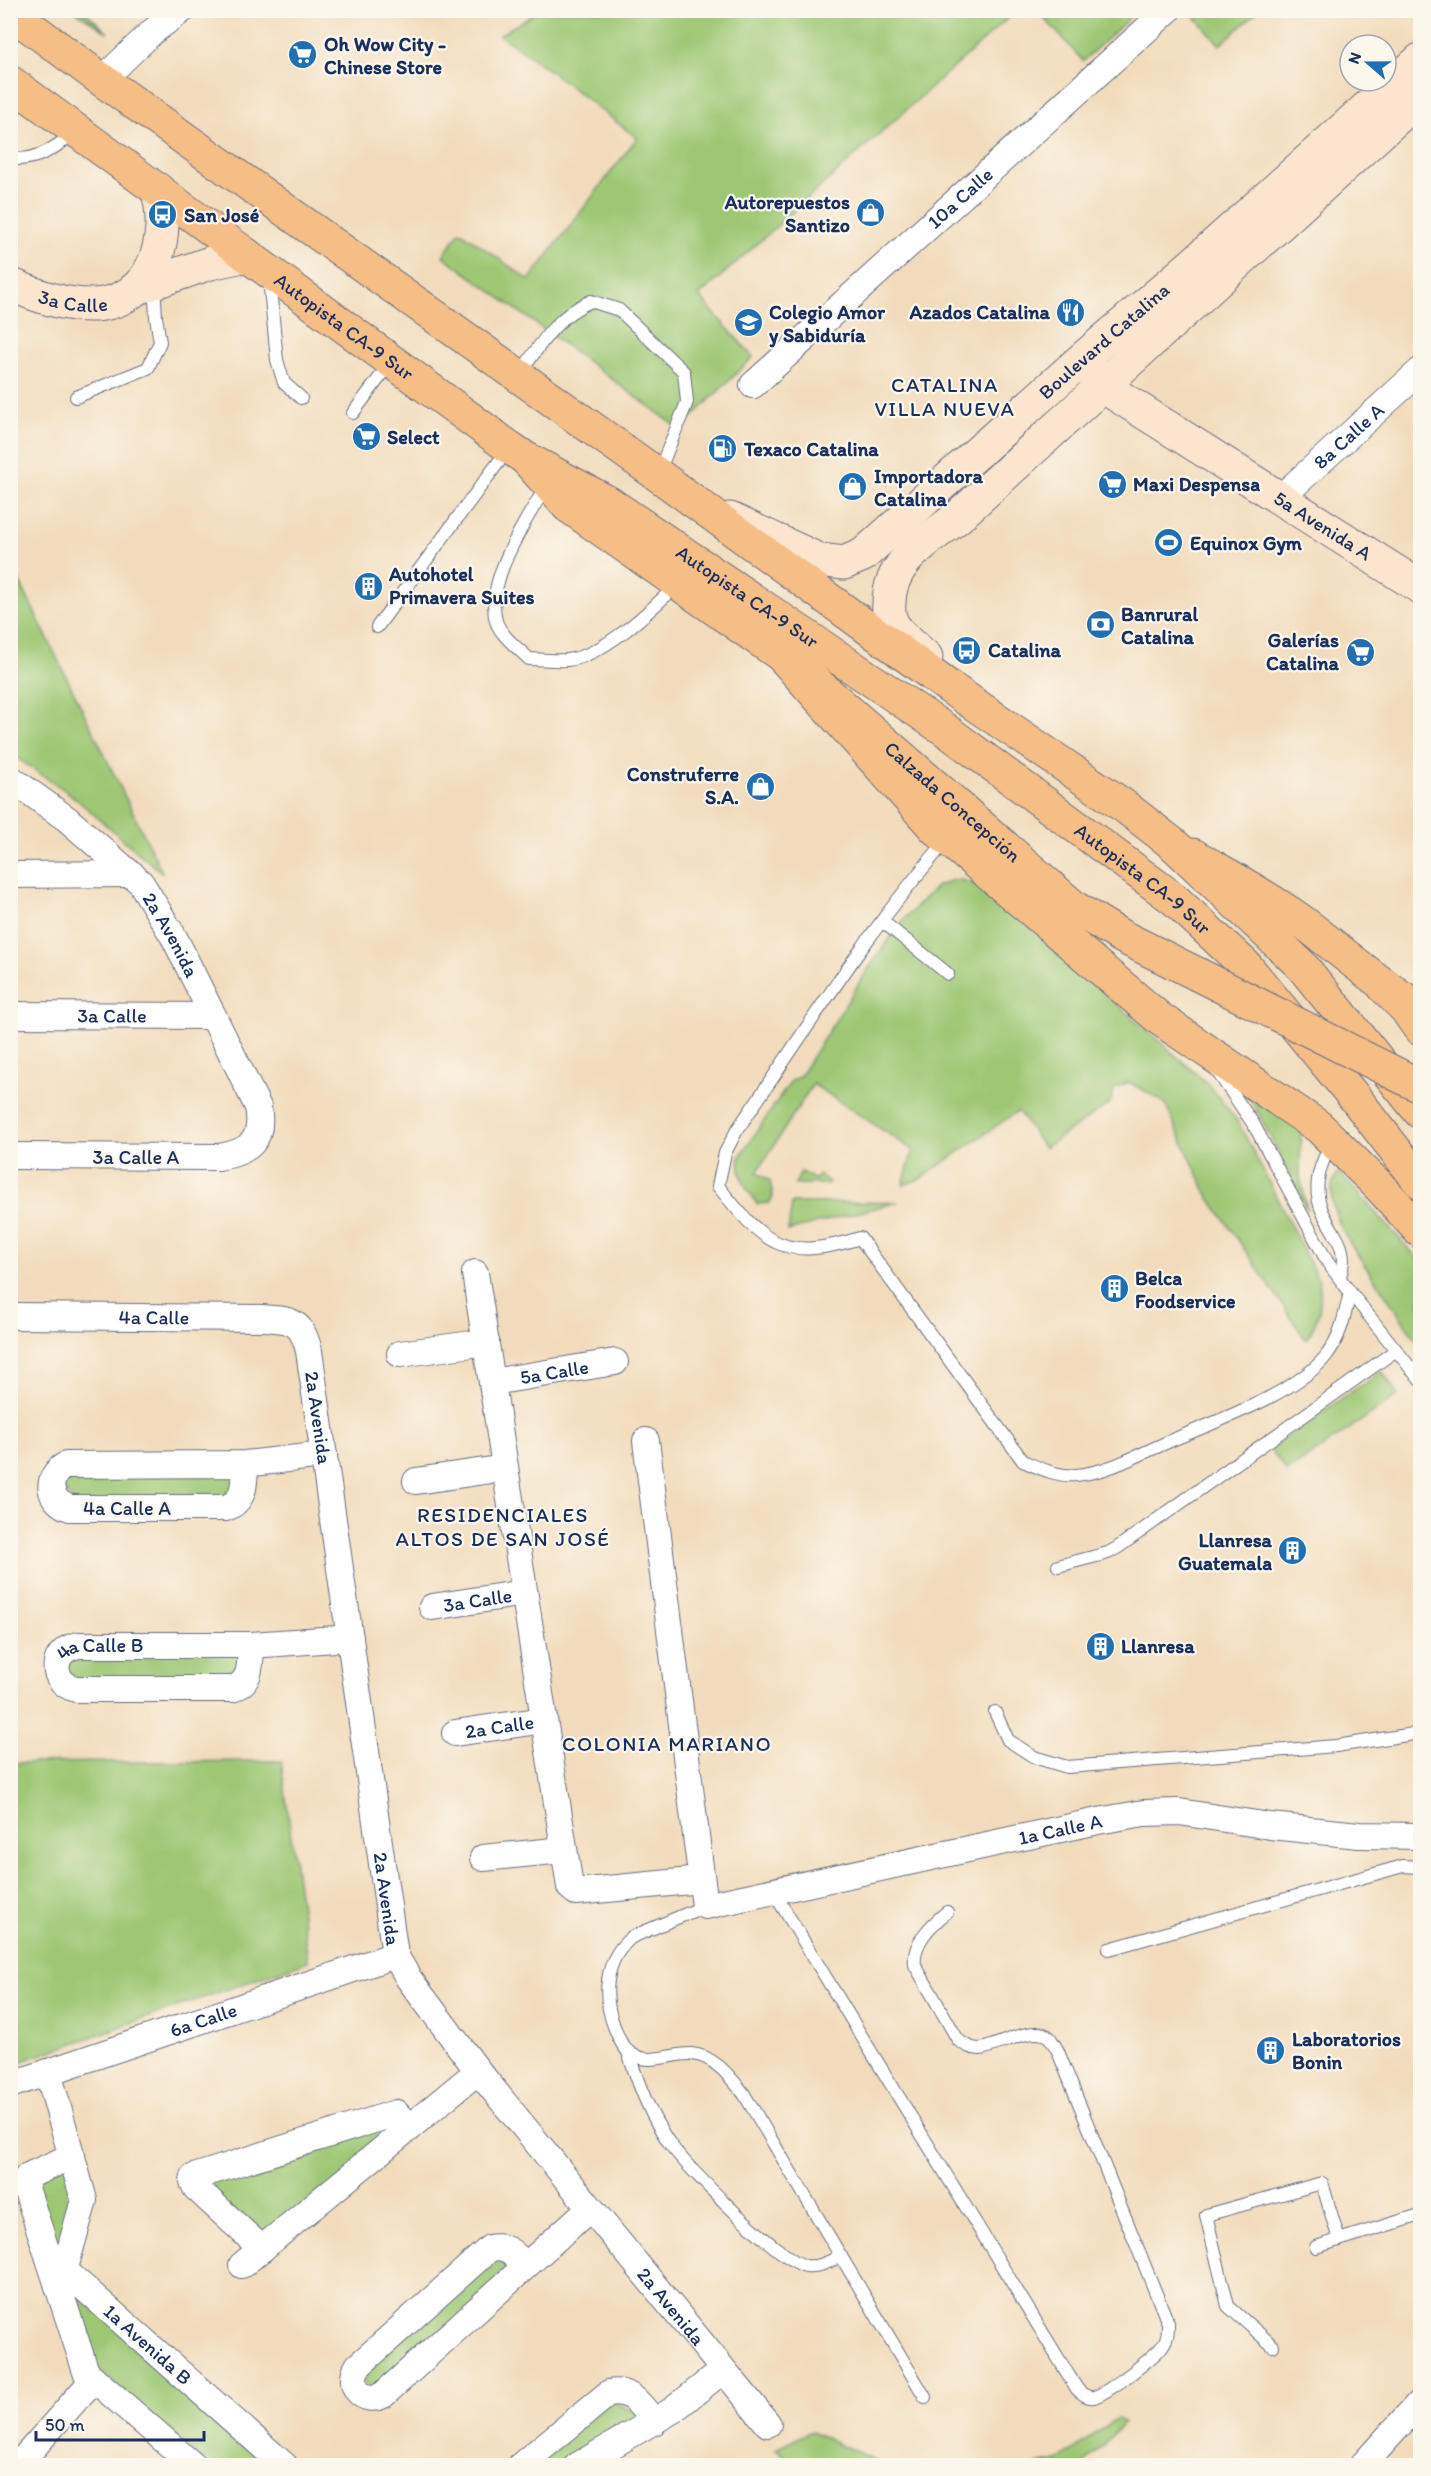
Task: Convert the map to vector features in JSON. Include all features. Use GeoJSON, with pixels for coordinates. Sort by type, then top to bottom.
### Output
{"type":"FeatureCollection","features":[{"type":"Feature","properties":{"kind":"main road","name":"Autopista CA-9 Sur"},"geometry":{"type":"LineString","coordinates":[[10,12],[102,80],[704,508],[949,687],[1124,806],[1173,844],[1302,966],[1420,1112]]}},
{"type":"Feature","properties":{"kind":"main road","name":"Boulevard Catalina"},"geometry":{"type":"LineString","coordinates":[[704,508],[819,560],[844,562],[854,560],[939,510],[1103,384],[1205,274],[1420,60]]}},
{"type":"Feature","properties":{"kind":"main road","name":"Autopista CA-9 Sur"},"geometry":{"type":"LineString","coordinates":[[10,82],[517,452],[609,503],[938,725],[1174,898],[1245,965],[1355,1098],[1420,1182]]}},
{"type":"Feature","properties":{"kind":"main road","name":"Boulevard Catalina"},"geometry":{"type":"LineString","coordinates":[[949,687],[929,659],[895,629],[888,605],[892,581],[897,570],[915,551],[939,510],[1081,360],[1205,274],[1420,97]]}},
{"type":"Feature","properties":{"kind":"main road","name":"3a Calle"},"geometry":{"type":"LineString","coordinates":[[145,285],[161,242],[163,215],[157,189]]}},
{"type":"Feature","properties":{"kind":"main road","name":"3a Calle"},"geometry":{"type":"LineString","coordinates":[[10,284],[42,296],[83,304],[107,303],[145,285],[210,263],[258,263]]}},
{"type":"Feature","properties":{"kind":"main road","name":"5a Avenida A"},"geometry":{"type":"LineString","coordinates":[[1081,360],[1103,384],[1184,439],[1420,587]]}},
{"type":"Feature","properties":{"kind":"main road","name":"Calzada Concepción"},"geometry":{"type":"LineString","coordinates":[[517,452],[568,506],[783,657],[954,800],[1076,908],[1121,936],[1420,1086]]}},
{"type":"Feature","properties":{"kind":"main road"},"geometry":{"type":"LineString","coordinates":[[783,657],[947,839],[1160,1019],[1318,1127],[1420,1231]]}},
{"type":"Feature","properties":{"kind":"main road"},"geometry":{"type":"LineString","coordinates":[[1173,844],[1253,889],[1299,920],[1384,987],[1406,1009],[1420,1029]]}},
{"type":"Feature","properties":{"kind":"main road"},"geometry":{"type":"LineString","coordinates":[[1384,987],[1420,1009]]}},
{"type":"Feature","properties":{"kind":"street"},"geometry":{"type":"LineString","coordinates":[[102,80],[152,32],[182,10]]}},
{"type":"Feature","properties":{"kind":"street","name":"10a Calle"},"geometry":{"type":"LineString","coordinates":[[753,386],[1168,10]]}},
{"type":"Feature","properties":{"kind":"street","name":"8a Calle A"},"geometry":{"type":"LineString","coordinates":[[1279,499],[1420,371]]}},
{"type":"Feature","properties":{"kind":"street","name":"2a Avenida"},"geometry":{"type":"LineString","coordinates":[[10,778],[67,819],[141,883],[155,904],[258,1107],[261,1121],[256,1139]]}},
{"type":"Feature","properties":{"kind":"street"},"geometry":{"type":"LineString","coordinates":[[10,874],[132,874]]}},
{"type":"Feature","properties":{"kind":"street","name":"3a Calle"},"geometry":{"type":"LineString","coordinates":[[10,1016],[213,1016]]}},
{"type":"Feature","properties":{"kind":"street","name":"3a Calle A"},"geometry":{"type":"LineString","coordinates":[[10,1156],[219,1156],[241,1151],[256,1139]]}},
{"type":"Feature","properties":{"kind":"street"},"geometry":{"type":"LineString","coordinates":[[475,1273],[570,1887],[576,1892],[701,1880]]}},
{"type":"Feature","properties":{"kind":"street","name":"4a Calle"},"geometry":{"type":"LineString","coordinates":[[10,1316],[263,1318],[281,1319],[296,1324]]}},
{"type":"Feature","properties":{"kind":"street","name":"2a Avenida"},"geometry":{"type":"LineString","coordinates":[[296,1324],[305,1335],[309,1351],[395,1955],[478,2071],[768,2424]]}},
{"type":"Feature","properties":{"kind":"street"},"geometry":{"type":"LineString","coordinates":[[400,1354],[486,1342]]}},
{"type":"Feature","properties":{"kind":"street","name":"5a Calle"},"geometry":{"type":"LineString","coordinates":[[492,1382],[615,1362]]}},
{"type":"Feature","properties":{"kind":"street"},"geometry":{"type":"LineString","coordinates":[[646,1441],[705,1906]]}},
{"type":"Feature","properties":{"kind":"street","name":"4a Calle A"},"geometry":{"type":"LineString","coordinates":[[245,1464],[242,1496],[232,1506],[226,1508],[70,1508],[57,1502],[51,1489],[54,1474],[66,1465],[245,1464],[324,1455]]}},
{"type":"Feature","properties":{"kind":"street"},"geometry":{"type":"LineString","coordinates":[[416,1481],[505,1468]]}},
{"type":"Feature","properties":{"kind":"street","name":"3a Calle"},"geometry":{"type":"LineString","coordinates":[[432,1607],[524,1593]]}},
{"type":"Feature","properties":{"kind":"street","name":"4a Calle B"},"geometry":{"type":"LineString","coordinates":[[251,1645],[248,1677],[238,1687],[232,1689],[76,1689],[63,1683],[57,1670],[57,1662],[65,1649],[80,1645],[251,1645],[350,1638]]}},
{"type":"Feature","properties":{"kind":"street","name":"2a Calle"},"geometry":{"type":"LineString","coordinates":[[455,1733],[544,1720]]}},
{"type":"Feature","properties":{"kind":"street","name":"1a Calle A"},"geometry":{"type":"LineString","coordinates":[[705,1906],[1144,1813],[1179,1812],[1270,1826],[1359,1835],[1420,1836]]}},
{"type":"Feature","properties":{"kind":"street"},"geometry":{"type":"LineString","coordinates":[[483,1858],[564,1850]]}},
{"type":"Feature","properties":{"kind":"street","name":"6a Calle"},"geometry":{"type":"LineString","coordinates":[[10,2085],[395,1955]]}},
{"type":"Feature","properties":{"kind":"street"},"geometry":{"type":"LineString","coordinates":[[242,2265],[478,2071]]}},
{"type":"Feature","properties":{"kind":"street"},"geometry":{"type":"LineString","coordinates":[[48,2072],[84,2199],[62,2279]]}},
{"type":"Feature","properties":{"kind":"street"},"geometry":{"type":"LineString","coordinates":[[262,2249],[196,2188],[193,2182],[194,2176],[396,2113],[410,2128]]}},
{"type":"Feature","properties":{"kind":"street"},"geometry":{"type":"LineString","coordinates":[[72,2156],[28,2175],[24,2182],[62,2279],[86,2372],[194,2466]]}},
{"type":"Feature","properties":{"kind":"street"},"geometry":{"type":"LineString","coordinates":[[526,2266],[509,2249],[490,2248],[358,2366],[353,2378],[356,2390],[365,2397],[377,2398],[383,2395],[526,2266],[590,2208]]}},
{"type":"Feature","properties":{"kind":"street","name":"1a Avenida B"},"geometry":{"type":"LineString","coordinates":[[62,2279],[285,2466]]}},
{"type":"Feature","properties":{"kind":"street"},"geometry":{"type":"LineString","coordinates":[[577,2466],[673,2410],[723,2370]]}},
{"type":"Feature","properties":{"kind":"street"},"geometry":{"type":"LineString","coordinates":[[17,2466],[94,2379]]}},
{"type":"Feature","properties":{"kind":"street"},"geometry":{"type":"LineString","coordinates":[[520,2466],[609,2393],[616,2391],[631,2396],[654,2421]]}},
{"type":"Feature","properties":{"kind":"street"},"geometry":{"type":"LineString","coordinates":[[1362,2466],[1420,2402]]}},
{"type":"Feature","properties":{"kind":"lane"},"geometry":{"type":"LineString","coordinates":[[10,158],[27,158],[53,150],[77,130]]}},
{"type":"Feature","properties":{"kind":"lane"},"geometry":{"type":"LineString","coordinates":[[258,263],[277,360],[284,382],[301,398]]}},
{"type":"Feature","properties":{"kind":"lane"},"geometry":{"type":"LineString","coordinates":[[76,397],[148,368],[160,342],[156,317],[145,285]]}},
{"type":"Feature","properties":{"kind":"lane"},"geometry":{"type":"LineString","coordinates":[[518,376],[556,324],[574,308],[591,301],[619,310],[684,372],[687,402],[658,475]]}},
{"type":"Feature","properties":{"kind":"lane"},"geometry":{"type":"LineString","coordinates":[[353,413],[392,361]]}},
{"type":"Feature","properties":{"kind":"lane"},"geometry":{"type":"LineString","coordinates":[[377,627],[517,452]]}},
{"type":"Feature","properties":{"kind":"lane"},"geometry":{"type":"LineString","coordinates":[[548,484],[530,513],[501,572],[494,599],[496,622],[507,638],[529,659],[568,660],[598,651],[657,604],[678,584]]}},
{"type":"Feature","properties":{"kind":"lane"},"geometry":{"type":"LineString","coordinates":[[947,839],[882,921],[737,1130],[725,1153],[718,1186],[747,1221],[763,1234],[789,1248],[822,1248],[860,1238],[1023,1461],[1053,1472],[1074,1475],[1107,1468],[1261,1402],[1305,1374],[1325,1357],[1339,1332],[1350,1292]]}},
{"type":"Feature","properties":{"kind":"lane"},"geometry":{"type":"LineString","coordinates":[[882,921],[948,974]]}},
{"type":"Feature","properties":{"kind":"lane"},"geometry":{"type":"LineString","coordinates":[[1200,1047],[1254,1125],[1328,1263],[1420,1380]]}},
{"type":"Feature","properties":{"kind":"lane"},"geometry":{"type":"LineString","coordinates":[[1333,1141],[1322,1159],[1317,1186],[1320,1207],[1345,1257],[1340,1277]]}},
{"type":"Feature","properties":{"kind":"lane"},"geometry":{"type":"LineString","coordinates":[[1058,1566],[1102,1555],[1117,1548],[1395,1351]]}},
{"type":"Feature","properties":{"kind":"lane"},"geometry":{"type":"LineString","coordinates":[[995,1712],[1008,1740],[1034,1757],[1067,1767],[1336,1746],[1420,1733]]}},
{"type":"Feature","properties":{"kind":"lane"},"geometry":{"type":"LineString","coordinates":[[1109,1949],[1403,1866],[1420,1867]]}},
{"type":"Feature","properties":{"kind":"lane"},"geometry":{"type":"LineString","coordinates":[[773,1891],[1077,2389],[1082,2394],[1093,2397],[1105,2393],[1162,2348],[1168,2336],[1168,2323],[1057,2049],[1048,2037],[1038,2033],[981,2049],[969,2047],[958,2040],[915,1965],[914,1954],[919,1943],[934,1923],[947,1912]]}},
{"type":"Feature","properties":{"kind":"lane"},"geometry":{"type":"LineString","coordinates":[[705,1906],[632,1937],[623,1944],[614,1957],[607,1996],[612,2023],[619,2040],[628,2052],[645,2098],[669,2143],[684,2162],[765,2240],[796,2262],[805,2266],[819,2266],[841,2256]]}},
{"type":"Feature","properties":{"kind":"lane"},"geometry":{"type":"LineString","coordinates":[[628,2052],[649,2059],[692,2054],[718,2065],[730,2076],[744,2094],[925,2397]]}},
{"type":"Feature","properties":{"kind":"lane"},"geometry":{"type":"LineString","coordinates":[[1273,2346],[1228,2306],[1206,2215],[1322,2183],[1339,2240]]}},
{"type":"Feature","properties":{"kind":"lane"},"geometry":{"type":"LineString","coordinates":[[1316,2247],[1420,2215]]}},
{"type":"Feature","properties":{"kind":"green space"},"geometry":{"type":"Polygon","coordinates":[[[1200,10],[1258,11],[1220,45],[1194,16],[1200,10]]]}},
{"type":"Feature","properties":{"kind":"green space"},"geometry":{"type":"Polygon","coordinates":[[[75,11],[85,11],[108,33],[75,11]]]}},
{"type":"Feature","properties":{"kind":"green space"},"geometry":{"type":"Polygon","coordinates":[[[539,11],[1016,11],[699,296],[753,357],[680,429],[443,256],[460,231],[529,280],[637,138],[545,67],[499,35],[539,11]]]}},
{"type":"Feature","properties":{"kind":"green space"},"geometry":{"type":"Polygon","coordinates":[[[1038,11],[1137,11],[1083,61],[1038,11]]]}},
{"type":"Feature","properties":{"kind":"green space"},"geometry":{"type":"Polygon","coordinates":[[[11,564],[163,874],[69,793],[11,754],[11,564]]]}},
{"type":"Feature","properties":{"kind":"green space"},"geometry":{"type":"Polygon","coordinates":[[[953,880],[962,880],[985,888],[1208,1084],[1238,1122],[1319,1281],[1319,1312],[1306,1340],[1207,1194],[1164,1102],[1129,1082],[1115,1088],[1110,1103],[1044,1148],[1018,1111],[920,1179],[903,1185],[913,1150],[813,1084],[757,1172],[770,1181],[773,1197],[769,1203],[757,1204],[741,1176],[740,1156],[791,1081],[800,1076],[868,969],[904,919],[937,886],[953,880]]]}},
{"type":"Feature","properties":{"kind":"green space"},"geometry":{"type":"Polygon","coordinates":[[[1247,1091],[1301,1128],[1300,1177],[1307,1210],[1247,1091]]]}},
{"type":"Feature","properties":{"kind":"green space"},"geometry":{"type":"Polygon","coordinates":[[[801,1172],[815,1180],[819,1174],[829,1182],[827,1184],[795,1184],[801,1172]]]}},
{"type":"Feature","properties":{"kind":"green space"},"geometry":{"type":"Polygon","coordinates":[[[1339,1172],[1420,1261],[1420,1345],[1343,1231],[1332,1199],[1333,1185],[1339,1172]]]}},
{"type":"Feature","properties":{"kind":"green space"},"geometry":{"type":"Polygon","coordinates":[[[898,1202],[788,1231],[792,1203],[898,1202]]]}},
{"type":"Feature","properties":{"kind":"green space"},"geometry":{"type":"Polygon","coordinates":[[[1382,1371],[1398,1395],[1287,1472],[1270,1448],[1382,1371]]]}},
{"type":"Feature","properties":{"kind":"green space"},"geometry":{"type":"Polygon","coordinates":[[[245,1464],[242,1496],[77,1508],[54,1474],[245,1464]]]}},
{"type":"Feature","properties":{"kind":"green space"},"geometry":{"type":"Polygon","coordinates":[[[251,1645],[248,1677],[76,1689],[60,1655],[251,1645]]]}},
{"type":"Feature","properties":{"kind":"green space"},"geometry":{"type":"Polygon","coordinates":[[[281,1761],[308,1961],[11,2065],[11,1763],[281,1761]]]}},
{"type":"Feature","properties":{"kind":"green space"},"geometry":{"type":"Polygon","coordinates":[[[396,2113],[410,2128],[262,2249],[194,2177],[396,2113]]]}},
{"type":"Feature","properties":{"kind":"green space"},"geometry":{"type":"Polygon","coordinates":[[[72,2156],[84,2200],[59,2288],[25,2178],[72,2156]]]}},
{"type":"Feature","properties":{"kind":"green space"},"geometry":{"type":"Polygon","coordinates":[[[485,2252],[526,2266],[377,2398],[355,2372],[485,2252]]]}},
{"type":"Feature","properties":{"kind":"green space"},"geometry":{"type":"Polygon","coordinates":[[[72,2287],[270,2465],[208,2465],[95,2367],[72,2287]]]}},
{"type":"Feature","properties":{"kind":"green space"},"geometry":{"type":"Polygon","coordinates":[[[602,2396],[654,2422],[577,2465],[520,2466],[602,2396]]]}},
{"type":"Feature","properties":{"kind":"green space"},"geometry":{"type":"Polygon","coordinates":[[[1117,2418],[1124,2423],[1083,2465],[1037,2465],[1058,2461],[1117,2418]]]}},
{"type":"Feature","properties":{"kind":"green space"},"geometry":{"type":"Polygon","coordinates":[[[811,2431],[885,2465],[795,2465],[776,2449],[811,2431]]]}},
{"type":"Feature","properties":{"kind":"place","name":"Oh Wow City - Chinese Store"},"geometry":{"type":"Point","coordinates":[303,55]}},
{"type":"Feature","properties":{"kind":"place","name":"Autorepuestos Santizo"},"geometry":{"type":"Point","coordinates":[871,213]}},
{"type":"Feature","properties":{"kind":"place","name":"San José"},"geometry":{"type":"Point","coordinates":[163,215]}},
{"type":"Feature","properties":{"kind":"place","name":"Azados Catalina"},"geometry":{"type":"Point","coordinates":[1071,312]}},
{"type":"Feature","properties":{"kind":"place","name":"Colegio Amor y Sabiduría"},"geometry":{"type":"Point","coordinates":[748,323]}},
{"type":"Feature","properties":{"kind":"place","name":"Select"},"geometry":{"type":"Point","coordinates":[366,437]}},
{"type":"Feature","properties":{"kind":"place","name":"Texaco Catalina"},"geometry":{"type":"Point","coordinates":[723,449]}},
{"type":"Feature","properties":{"kind":"place","name":"Maxi Despensa"},"geometry":{"type":"Point","coordinates":[1112,484]}},
{"type":"Feature","properties":{"kind":"place","name":"Importadora Catalina"},"geometry":{"type":"Point","coordinates":[853,487]}},
{"type":"Feature","properties":{"kind":"place","name":"Equinox Gym"},"geometry":{"type":"Point","coordinates":[1169,543]}},
{"type":"Feature","properties":{"kind":"place","name":"Autohotel Primavera Suites"},"geometry":{"type":"Point","coordinates":[368,586]}},
{"type":"Feature","properties":{"kind":"place","name":"Banrural Catalina"},"geometry":{"type":"Point","coordinates":[1100,625]}},
{"type":"Feature","properties":{"kind":"place","name":"Catalina"},"geometry":{"type":"Point","coordinates":[967,650]}},
{"type":"Feature","properties":{"kind":"place","name":"Galerías Catalina"},"geometry":{"type":"Point","coordinates":[1360,652]}},
{"type":"Feature","properties":{"kind":"place","name":"Construferre S.A."},"geometry":{"type":"Point","coordinates":[760,786]}},
{"type":"Feature","properties":{"kind":"place","name":"Belca Foodservice"},"geometry":{"type":"Point","coordinates":[1114,1289]}},
{"type":"Feature","properties":{"kind":"place","name":"Llanresa Guatemala"},"geometry":{"type":"Point","coordinates":[1293,1551]}},
{"type":"Feature","properties":{"kind":"place","name":"Llanresa"},"geometry":{"type":"Point","coordinates":[1100,1646]}},
{"type":"Feature","properties":{"kind":"place","name":"Laboratorios Bonin"},"geometry":{"type":"Point","coordinates":[1271,2051]}},
{"type":"Feature","properties":{"kind":"district","name":"CATALINA VILLA NUEVA"},"geometry":{"type":"Point","coordinates":[945,397]}},
{"type":"Feature","properties":{"kind":"district","name":"RESIDENCIALES ALTOS DE SAN JOSÉ"},"geometry":{"type":"Point","coordinates":[503,1527]}},
{"type":"Feature","properties":{"kind":"district","name":"COLONIA MARIANO"},"geometry":{"type":"Point","coordinates":[667,1744]}}]}
